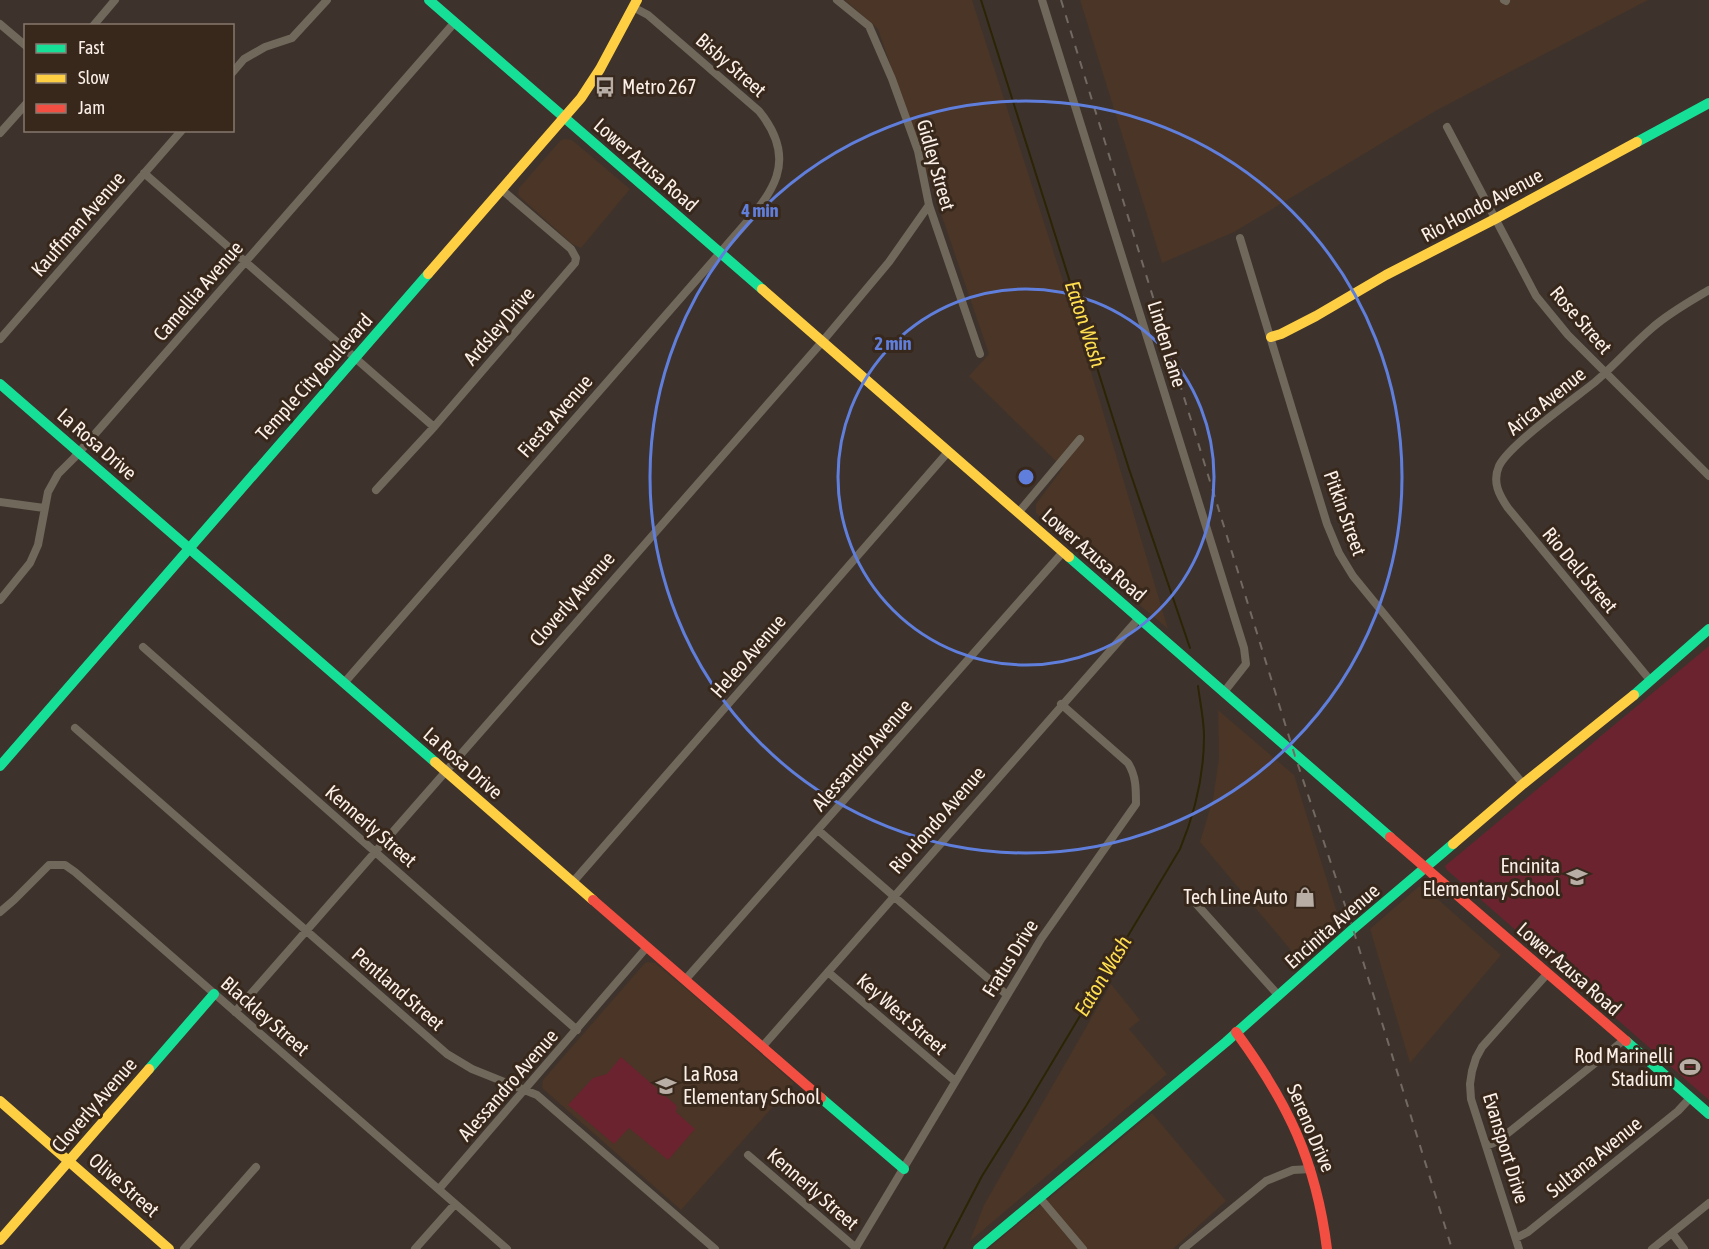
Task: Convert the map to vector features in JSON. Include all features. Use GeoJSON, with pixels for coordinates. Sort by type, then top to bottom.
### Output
{"type":"FeatureCollection","features":[{"type":"Feature","properties":{"kind":"street"},"geometry":{"type":"LineString","coordinates":[[95,24],[115,0]]}},
{"type":"Feature","properties":{"kind":"street"},"geometry":{"type":"LineString","coordinates":[[234,71],[244,59],[265,47],[292,38],[327,0]]}},
{"type":"Feature","properties":{"kind":"street","name":"Lower Azusa Road"},"geometry":{"type":"LineString","coordinates":[[429,0],[1709,1114]]}},
{"type":"Feature","properties":{"kind":"street","name":"Gidley Street"},"geometry":{"type":"LineString","coordinates":[[837,0],[869,26],[892,79],[918,151],[930,205],[980,354]]}},
{"type":"Feature","properties":{"kind":"street","name":"Linden Lane"},"geometry":{"type":"LineString","coordinates":[[1042,0],[1244,648],[1246,664],[1224,692]]}},
{"type":"Feature","properties":{"kind":"street","name":"Temple City Boulevard"},"geometry":{"type":"LineString","coordinates":[[0,766],[564,117],[593,81],[635,4]]}},
{"type":"Feature","properties":{"kind":"street","name":"Bisby Street"},"geometry":{"type":"LineString","coordinates":[[635,4],[759,111],[768,122],[778,142],[780,166]]}},
{"type":"Feature","properties":{"kind":"street","name":"Camellia Avenue"},"geometry":{"type":"LineString","coordinates":[[0,600],[30,563],[38,545],[48,492],[58,474],[80,452],[455,22]]}},
{"type":"Feature","properties":{"kind":"street"},"geometry":{"type":"LineString","coordinates":[[0,24],[24,44]]}},
{"type":"Feature","properties":{"kind":"street","name":"Rio Hondo Avenue"},"geometry":{"type":"LineString","coordinates":[[1271,337],[1281,334],[1415,259],[1495,219],[1709,104]]}},
{"type":"Feature","properties":{"kind":"street"},"geometry":{"type":"LineString","coordinates":[[0,133],[24,106]]}},
{"type":"Feature","properties":{"kind":"street","name":"Rose Street"},"geometry":{"type":"LineString","coordinates":[[1447,127],[1536,296],[1546,310],[1605,373],[1706,466],[1709,476]]}},
{"type":"Feature","properties":{"kind":"street","name":"Kauffman Avenue"},"geometry":{"type":"LineString","coordinates":[[0,339],[180,132]]}},
{"type":"Feature","properties":{"kind":"street","name":"Fiesta Avenue"},"geometry":{"type":"LineString","coordinates":[[344,683],[720,253],[769,194],[778,177],[780,166]]}},
{"type":"Feature","properties":{"kind":"street"},"geometry":{"type":"LineString","coordinates":[[144,173],[434,427]]}},
{"type":"Feature","properties":{"kind":"street","name":"Ardsley Drive"},"geometry":{"type":"LineString","coordinates":[[376,490],[434,427],[575,263],[575,253],[502,190]]}},
{"type":"Feature","properties":{"kind":"street","name":"Cloverly Avenue"},"geometry":{"type":"LineString","coordinates":[[235,1012],[822,342],[889,262],[930,205]]}},
{"type":"Feature","properties":{"kind":"street","name":"Pitkin Street"},"geometry":{"type":"LineString","coordinates":[[1240,238],[1327,524],[1343,562],[1368,596],[1522,784]]}},
{"type":"Feature","properties":{"kind":"street","name":"Arica Avenue"},"geometry":{"type":"LineString","coordinates":[[1496,476],[1499,465],[1516,446],[1605,373],[1652,328],[1709,290]]}},
{"type":"Feature","properties":{"kind":"street","name":"La Rosa Drive"},"geometry":{"type":"LineString","coordinates":[[0,384],[904,1169]]}},
{"type":"Feature","properties":{"kind":"street"},"geometry":{"type":"LineString","coordinates":[[1018,513],[1080,439]]}},
{"type":"Feature","properties":{"kind":"street","name":"Heleo Avenue"},"geometry":{"type":"LineString","coordinates":[[573,882],[948,452]]}},
{"type":"Feature","properties":{"kind":"street","name":"Rio Dell Street"},"geometry":{"type":"LineString","coordinates":[[1496,476],[1500,496],[1508,508],[1650,680]]}},
{"type":"Feature","properties":{"kind":"street"},"geometry":{"type":"LineString","coordinates":[[0,502],[44,508]]}},
{"type":"Feature","properties":{"kind":"street","name":"Alessandro Avenue"},"geometry":{"type":"LineString","coordinates":[[685,980],[1063,552]]}},
{"type":"Feature","properties":{"kind":"street","name":"Rio Hondo Avenue"},"geometry":{"type":"LineString","coordinates":[[762,1047],[1061,704],[1139,618]]}},
{"type":"Feature","properties":{"kind":"street","name":"Encinita Avenue"},"geometry":{"type":"LineString","coordinates":[[978,1249],[1279,996],[1353,929],[1522,784],[1709,629]]}},
{"type":"Feature","properties":{"kind":"street","name":"Kennerly Street"},"geometry":{"type":"LineString","coordinates":[[143,647],[577,1030]]}},
{"type":"Feature","properties":{"kind":"street","name":"Fratus Drive"},"geometry":{"type":"LineString","coordinates":[[856,1249],[1058,913],[1136,804],[1136,783],[1128,762],[1061,704]]}},
{"type":"Feature","properties":{"kind":"street","name":"Pentland Street"},"geometry":{"type":"LineString","coordinates":[[75,728],[447,1054],[472,1069],[537,1095],[716,1249]]}},
{"type":"Feature","properties":{"kind":"street"},"geometry":{"type":"LineString","coordinates":[[818,830],[1007,995]]}},
{"type":"Feature","properties":{"kind":"street","name":"Blackley Street"},"geometry":{"type":"LineString","coordinates":[[0,912],[49,865],[65,865],[507,1249]]}},
{"type":"Feature","properties":{"kind":"street"},"geometry":{"type":"LineString","coordinates":[[1191,898],[1279,996]]}},
{"type":"Feature","properties":{"kind":"street","name":"Alessandro Avenue"},"geometry":{"type":"LineString","coordinates":[[439,1188],[647,947]]}},
{"type":"Feature","properties":{"kind":"street","name":"Key West Street"},"geometry":{"type":"LineString","coordinates":[[828,972],[955,1081]]}},
{"type":"Feature","properties":{"kind":"street","name":"Evansport Drive"},"geometry":{"type":"LineString","coordinates":[[1519,1249],[1472,1099],[1470,1084],[1476,1059],[1482,1047],[1547,974]]}},
{"type":"Feature","properties":{"kind":"street","name":"Cloverly Avenue"},"geometry":{"type":"LineString","coordinates":[[0,1240],[214,994]]}},
{"type":"Feature","properties":{"kind":"street","name":"Sereno Drive"},"geometry":{"type":"LineString","coordinates":[[1236,1032],[1262,1065],[1304,1144],[1321,1202],[1327,1249]]}},
{"type":"Feature","properties":{"kind":"street"},"geometry":{"type":"LineString","coordinates":[[1486,1146],[1498,1142],[1624,1040]]}},
{"type":"Feature","properties":{"kind":"street","name":"Sultana Avenue"},"geometry":{"type":"LineString","coordinates":[[1516,1238],[1537,1225],[1678,1111],[1690,1098]]}},
{"type":"Feature","properties":{"kind":"street","name":"Olive Street"},"geometry":{"type":"LineString","coordinates":[[0,1101],[169,1249]]}},
{"type":"Feature","properties":{"kind":"street","name":"Kennerly Street"},"geometry":{"type":"LineString","coordinates":[[748,1155],[856,1249]]}},
{"type":"Feature","properties":{"kind":"street"},"geometry":{"type":"LineString","coordinates":[[184,1249],[256,1167]]}},
{"type":"Feature","properties":{"kind":"street"},"geometry":{"type":"LineString","coordinates":[[1183,1249],[1266,1181],[1293,1170],[1311,1169]]}},
{"type":"Feature","properties":{"kind":"street"},"geometry":{"type":"LineString","coordinates":[[1040,1198],[1083,1249]]}},
{"type":"Feature","properties":{"kind":"street"},"geometry":{"type":"LineString","coordinates":[[1652,1249],[1709,1203]]}},
{"type":"Feature","properties":{"kind":"street"},"geometry":{"type":"LineString","coordinates":[[415,1249],[455,1204]]}},
{"type":"Feature","properties":{"kind":"street"},"geometry":{"type":"LineString","coordinates":[[1672,1233],[1684,1249]]}},
{"type":"Feature","properties":{"kind":"shaded area"},"geometry":{"type":"Polygon","coordinates":[[[845,0],[972,0],[1074,315],[1168,629],[1036,513],[1036,504],[1063,468],[969,376],[989,354],[878,29],[845,0]]]}},
{"type":"Feature","properties":{"kind":"shaded area"},"geometry":{"type":"Polygon","coordinates":[[[1080,0],[1648,0],[1437,110],[1234,232],[1162,263],[1080,0]]]}},
{"type":"Feature","properties":{"kind":"shaded area"},"geometry":{"type":"Polygon","coordinates":[[[564,139],[572,140],[630,189],[581,248],[572,244],[518,195],[519,188],[564,139]]]}},
{"type":"Feature","properties":{"kind":"shaded area","name":"Encinita Elementary School"},"geometry":{"type":"Polygon","coordinates":[[[1709,646],[1709,1100],[1445,866],[1709,646]]]}},
{"type":"Feature","properties":{"kind":"shaded area"},"geometry":{"type":"Polygon","coordinates":[[[1218,710],[1294,775],[1341,925],[1300,961],[1200,842],[1213,799],[1219,758],[1218,710]]]}},
{"type":"Feature","properties":{"kind":"shaded area"},"geometry":{"type":"Polygon","coordinates":[[[1423,886],[1501,955],[1410,1063],[1370,929],[1418,887],[1423,886]]]}},
{"type":"Feature","properties":{"kind":"shaded area","name":"La Rosa Elementary School"},"geometry":{"type":"Polygon","coordinates":[[[645,963],[655,963],[690,992],[794,1083],[681,1210],[542,1088],[543,1080],[645,963]]]}},
{"type":"Feature","properties":{"kind":"shaded area"},"geometry":{"type":"Polygon","coordinates":[[[1111,984],[1140,1020],[1129,1029],[1167,1074],[970,1241],[984,1205],[1111,984]]]}},
{"type":"Feature","properties":{"kind":"shaded area"},"geometry":{"type":"Polygon","coordinates":[[[621,1057],[677,1106],[676,1112],[695,1129],[668,1160],[629,1128],[614,1144],[568,1105],[593,1078],[607,1074],[621,1057]]]}},
{"type":"Feature","properties":{"kind":"shaded area"},"geometry":{"type":"Polygon","coordinates":[[[1152,1113],[1226,1201],[1173,1249],[988,1249],[1152,1113]]]}},
{"type":"Feature","properties":{"kind":"waterway","name":"Eaton Wash"},"geometry":{"type":"LineString","coordinates":[[981,0],[1129,469],[1190,648]]}},
{"type":"Feature","properties":{"kind":"waterway","name":"Eaton Wash"},"geometry":{"type":"LineString","coordinates":[[944,1249],[982,1176],[1180,849],[1194,808],[1204,751],[1203,717],[1198,686]]}},
{"type":"Feature","properties":{"kind":"railway"},"geometry":{"type":"LineString","coordinates":[[1061,0],[1295,756],[1353,929],[1452,1249]]}},
{"type":"Feature","properties":{"kind":"traffic: fast"},"geometry":{"type":"LineString","coordinates":[[429,0],[762,289]]}},
{"type":"Feature","properties":{"kind":"traffic: fast"},"geometry":{"type":"LineString","coordinates":[[1637,142],[1709,103]]}},
{"type":"Feature","properties":{"kind":"traffic: fast"},"geometry":{"type":"LineString","coordinates":[[0,766],[428,274]]}},
{"type":"Feature","properties":{"kind":"traffic: fast"},"geometry":{"type":"LineString","coordinates":[[0,384],[435,762]]}},
{"type":"Feature","properties":{"kind":"traffic: fast"},"geometry":{"type":"LineString","coordinates":[[1069,557],[1390,837]]}},
{"type":"Feature","properties":{"kind":"traffic: fast"},"geometry":{"type":"LineString","coordinates":[[1634,695],[1709,629]]}},
{"type":"Feature","properties":{"kind":"traffic: fast"},"geometry":{"type":"LineString","coordinates":[[978,1249],[1226,1042],[1453,844]]}},
{"type":"Feature","properties":{"kind":"traffic: fast"},"geometry":{"type":"LineString","coordinates":[[149,1069],[214,994]]}},
{"type":"Feature","properties":{"kind":"traffic: fast"},"geometry":{"type":"LineString","coordinates":[[1626,1041],[1709,1114]]}},
{"type":"Feature","properties":{"kind":"traffic: fast"},"geometry":{"type":"LineString","coordinates":[[821,1098],[904,1169]]}},
{"type":"Feature","properties":{"kind":"traffic: slow"},"geometry":{"type":"LineString","coordinates":[[428,274],[581,98],[600,69],[637,0]]}},
{"type":"Feature","properties":{"kind":"traffic: slow"},"geometry":{"type":"LineString","coordinates":[[1271,337],[1316,316],[1386,275],[1637,142]]}},
{"type":"Feature","properties":{"kind":"traffic: slow"},"geometry":{"type":"LineString","coordinates":[[762,289],[1069,557]]}},
{"type":"Feature","properties":{"kind":"traffic: slow"},"geometry":{"type":"LineString","coordinates":[[1453,844],[1523,784],[1634,695]]}},
{"type":"Feature","properties":{"kind":"traffic: slow"},"geometry":{"type":"LineString","coordinates":[[435,762],[593,900]]}},
{"type":"Feature","properties":{"kind":"traffic: slow"},"geometry":{"type":"LineString","coordinates":[[0,1240],[149,1069]]}},
{"type":"Feature","properties":{"kind":"traffic: slow"},"geometry":{"type":"LineString","coordinates":[[0,1101],[169,1249]]}},
{"type":"Feature","properties":{"kind":"traffic: jam"},"geometry":{"type":"LineString","coordinates":[[1390,837],[1626,1041]]}},
{"type":"Feature","properties":{"kind":"traffic: jam"},"geometry":{"type":"LineString","coordinates":[[593,900],[821,1098]]}},
{"type":"Feature","properties":{"kind":"traffic: jam"},"geometry":{"type":"LineString","coordinates":[[1236,1032],[1271,1083],[1297,1134],[1315,1188],[1327,1249]]}},
{"type":"Feature","properties":{"kind":"place","name":"Metro 267"},"geometry":{"type":"Point","coordinates":[605,87]}},
{"type":"Feature","properties":{"kind":"place","name":"Encinita Elementary School"},"geometry":{"type":"Point","coordinates":[1577,877]}},
{"type":"Feature","properties":{"kind":"place","name":"Tech Line Auto"},"geometry":{"type":"Point","coordinates":[1305,897]}},
{"type":"Feature","properties":{"kind":"place","name":"Rod Marinelli Stadium"},"geometry":{"type":"Point","coordinates":[1690,1067]}},
{"type":"Feature","properties":{"kind":"place","name":"La Rosa Elementary School"},"geometry":{"type":"Point","coordinates":[666,1086]}}]}
